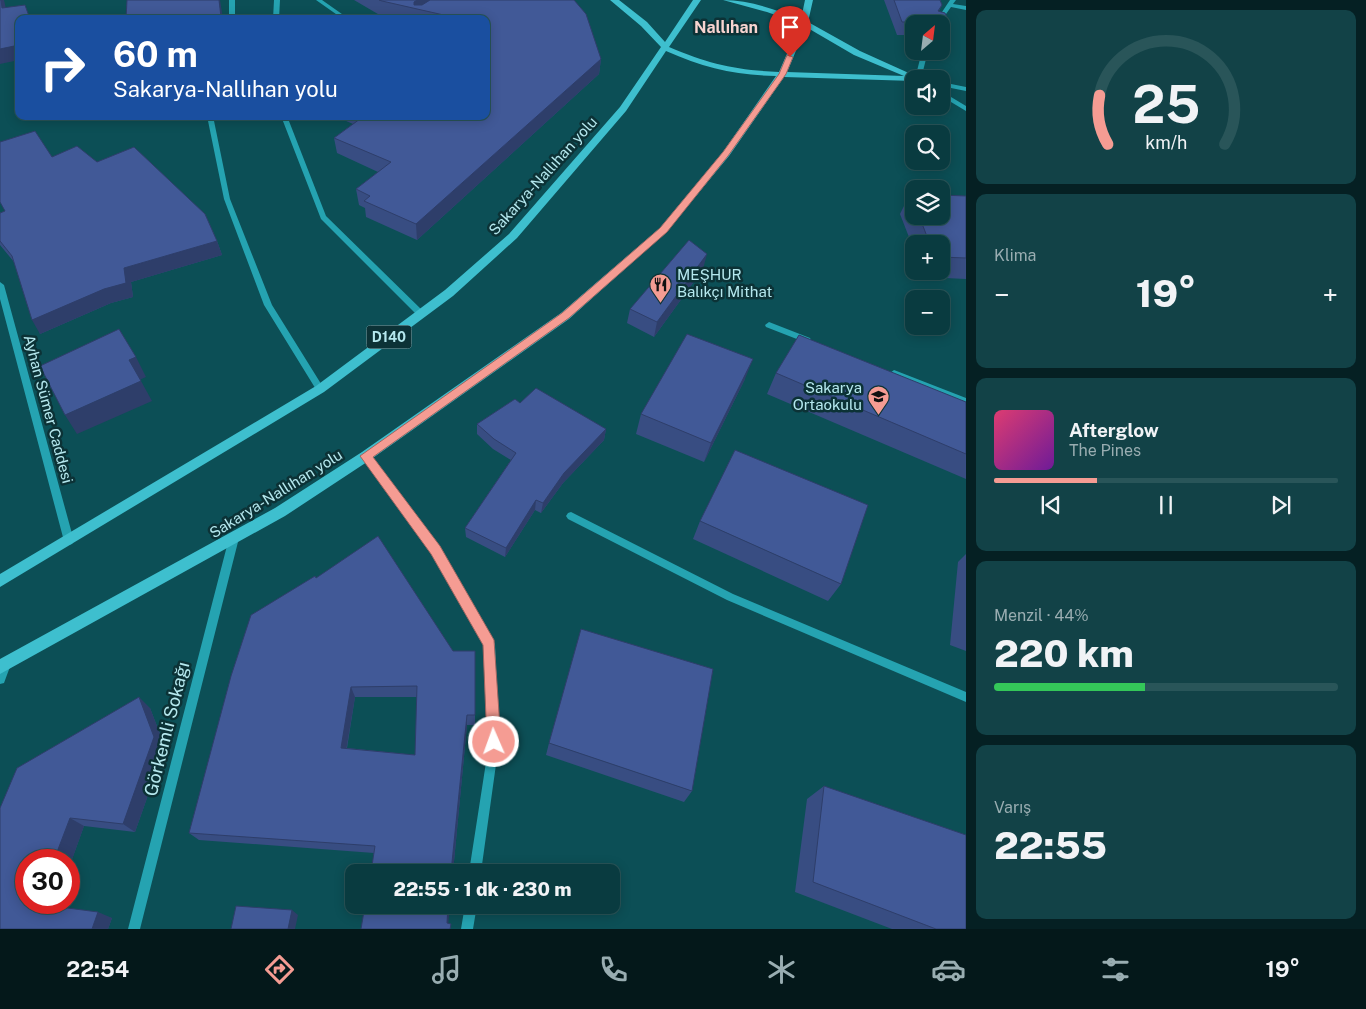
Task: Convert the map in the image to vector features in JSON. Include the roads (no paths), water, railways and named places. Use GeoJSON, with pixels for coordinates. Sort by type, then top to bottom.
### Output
{"type":"FeatureCollection","features":[{"type":"Feature","properties":{"kind":"main road"},"geometry":{"type":"LineString","coordinates":[[614,0],[644,24],[666,48],[693,60],[722,69],[746,74],[905,79]]}},
{"type":"Feature","properties":{"kind":"main road","name":"Sakarya-Nallıhan yolu"},"geometry":{"type":"LineString","coordinates":[[0,581],[320,389],[449,293],[513,236],[623,109],[697,0]]}},
{"type":"Feature","properties":{"kind":"main road"},"geometry":{"type":"LineString","coordinates":[[727,0],[769,10],[804,23],[857,53],[905,73]]}},
{"type":"Feature","properties":{"kind":"main road","name":"Sakarya-Nallıhan yolu"},"geometry":{"type":"LineString","coordinates":[[3,665],[280,512],[366,456],[565,316],[664,230],[726,154],[782,74],[804,23],[809,0]]}},
{"type":"Feature","properties":{"kind":"street"},"geometry":{"type":"LineString","coordinates":[[232,0],[232,15]]}},
{"type":"Feature","properties":{"kind":"street"},"geometry":{"type":"LineString","coordinates":[[276,15],[277,0]]}},
{"type":"Feature","properties":{"kind":"street"},"geometry":{"type":"LineString","coordinates":[[319,0],[341,15]]}},
{"type":"Feature","properties":{"kind":"street"},"geometry":{"type":"LineString","coordinates":[[942,15],[951,2],[966,8]]}},
{"type":"Feature","properties":{"kind":"street"},"geometry":{"type":"LineString","coordinates":[[950,86],[966,89]]}},
{"type":"Feature","properties":{"kind":"street"},"geometry":{"type":"LineString","coordinates":[[950,99],[966,109]]}},
{"type":"Feature","properties":{"kind":"street"},"geometry":{"type":"LineString","coordinates":[[211,120],[227,199],[268,305],[320,389]]}},
{"type":"Feature","properties":{"kind":"street"},"geometry":{"type":"LineString","coordinates":[[286,120],[323,217],[421,314]]}},
{"type":"Feature","properties":{"kind":"street","name":"Ayhan Sümer Caddesi"},"geometry":{"type":"LineString","coordinates":[[0,285],[69,541]]}},
{"type":"Feature","properties":{"kind":"street"},"geometry":{"type":"LineString","coordinates":[[769,325],[814,342]]}},
{"type":"Feature","properties":{"kind":"street"},"geometry":{"type":"LineString","coordinates":[[885,370],[966,401]]}},
{"type":"Feature","properties":{"kind":"street"},"geometry":{"type":"LineString","coordinates":[[366,456],[436,550],[490,644],[494,742],[476,864]]}},
{"type":"Feature","properties":{"kind":"street"},"geometry":{"type":"LineString","coordinates":[[571,516],[730,597],[966,697]]}},
{"type":"Feature","properties":{"kind":"street","name":"Görkemli Sokağı"},"geometry":{"type":"LineString","coordinates":[[134,929],[234,538]]}},
{"type":"Feature","properties":{"kind":"street"},"geometry":{"type":"LineString","coordinates":[[0,679],[3,665]]}},
{"type":"Feature","properties":{"kind":"street"},"geometry":{"type":"LineString","coordinates":[[467,929],[470,914]]}},
{"type":"Feature","properties":{"kind":"place","name":"MEŞHUR Balıkçı Mithat"},"geometry":{"type":"Point","coordinates":[661,303]}},
{"type":"Feature","properties":{"kind":"place","name":"Sakarya Ortaokulu"},"geometry":{"type":"Point","coordinates":[878,416]}},
{"type":"Feature","properties":{"kind":"district","name":"Nallıhan"},"geometry":{"type":"Point","coordinates":[726,27]}}]}
